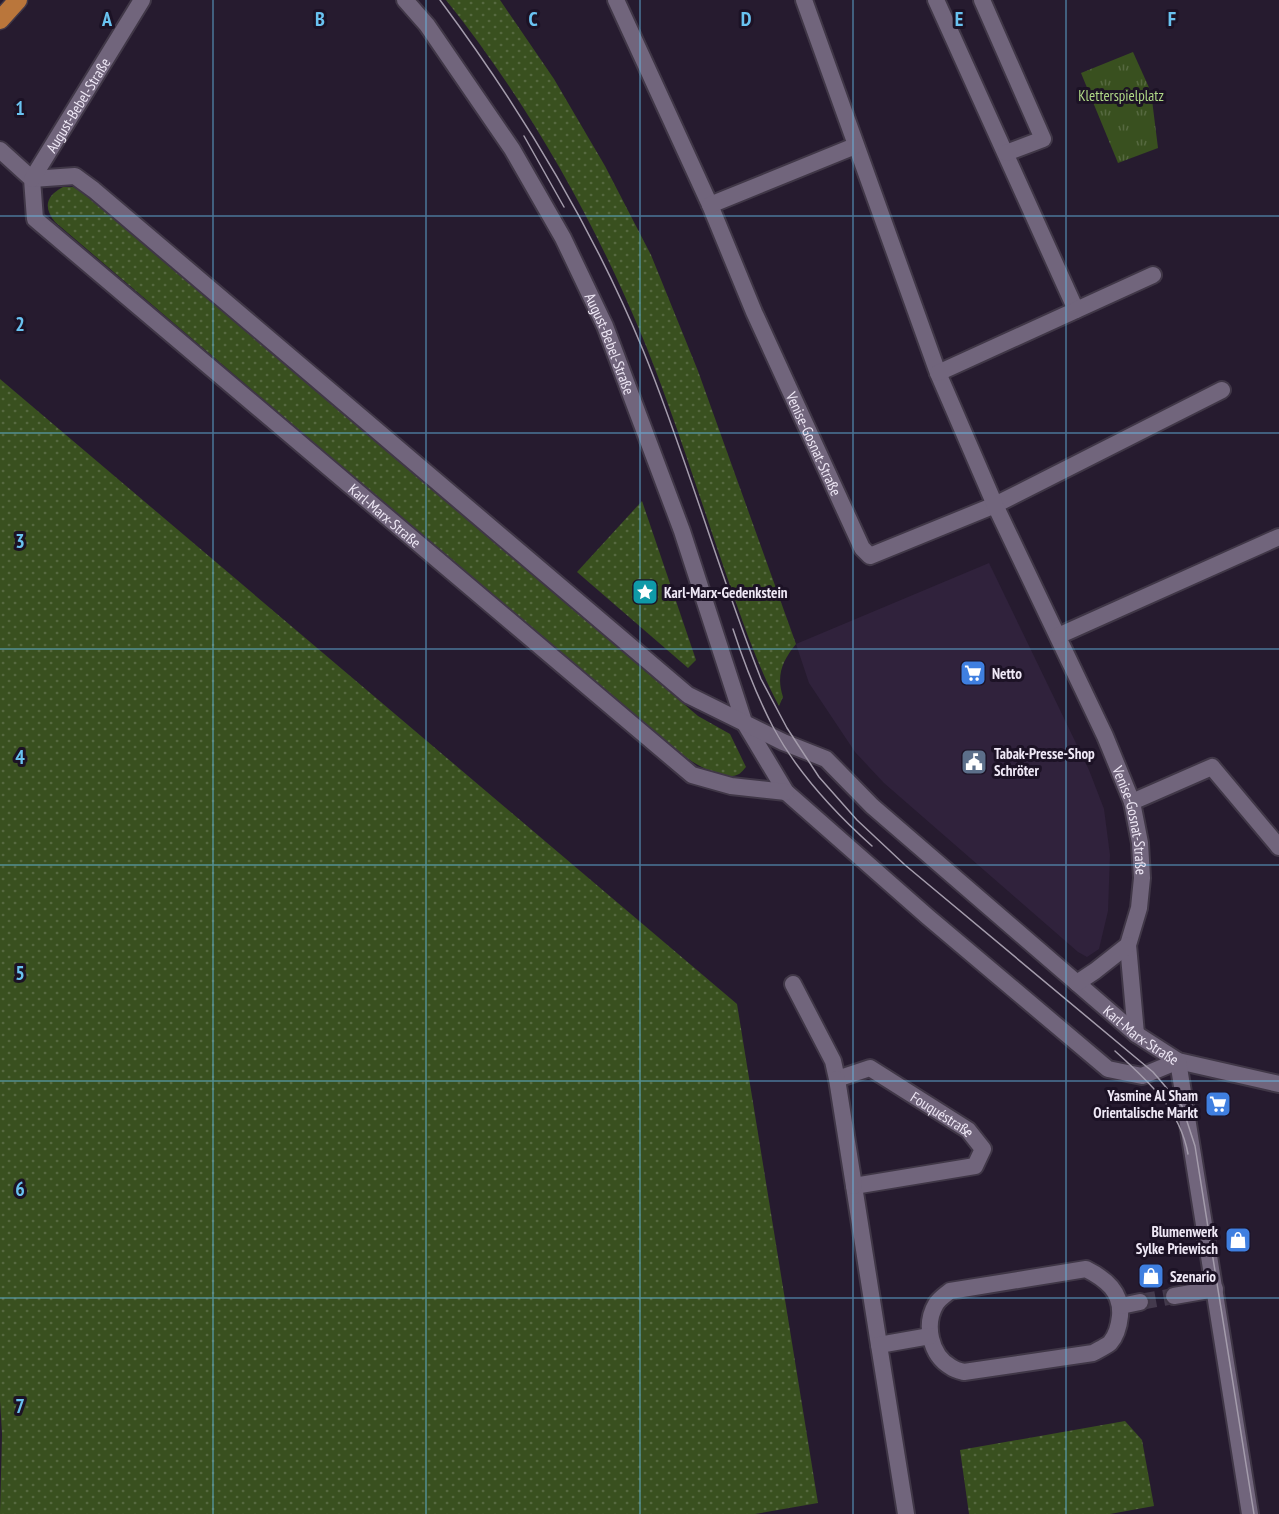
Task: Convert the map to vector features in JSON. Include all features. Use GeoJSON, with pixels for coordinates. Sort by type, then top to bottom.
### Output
{"type":"FeatureCollection","features":[{"type":"Feature","properties":{"kind":"main road"},"geometry":{"type":"LineString","coordinates":[[0,20],[18,0]]}},
{"type":"Feature","properties":{"kind":"street","name":"August-Bebel-Straße"},"geometry":{"type":"LineString","coordinates":[[32,179],[142,0]]}},
{"type":"Feature","properties":{"kind":"street","name":"August-Bebel-Straße"},"geometry":{"type":"LineString","coordinates":[[405,0],[427,25],[512,149],[563,238],[605,326],[682,531],[744,722]]}},
{"type":"Feature","properties":{"kind":"street","name":"Venise-Gosnat-Straße"},"geometry":{"type":"LineString","coordinates":[[616,0],[710,205],[754,312],[862,548],[870,556],[995,506],[1222,390]]}},
{"type":"Feature","properties":{"kind":"street"},"geometry":{"type":"LineString","coordinates":[[982,0],[1043,139],[1006,153]]}},
{"type":"Feature","properties":{"kind":"street","name":"Venise-Gosnat-Straße"},"geometry":{"type":"LineString","coordinates":[[808,2],[855,146],[938,373],[995,506],[1105,736],[1132,802],[1140,843],[1142,878],[1139,908],[1128,945],[1136,1034]]}},
{"type":"Feature","properties":{"kind":"street"},"geometry":{"type":"LineString","coordinates":[[942,2],[1076,310]]}},
{"type":"Feature","properties":{"kind":"street"},"geometry":{"type":"LineString","coordinates":[[710,205],[855,146]]}},
{"type":"Feature","properties":{"kind":"street"},"geometry":{"type":"LineString","coordinates":[[0,150],[32,179]]}},
{"type":"Feature","properties":{"kind":"street","name":"Karl-Marx-Straße"},"geometry":{"type":"LineString","coordinates":[[786,792],[731,786],[692,776],[35,219],[32,179],[75,176],[94,190],[688,695],[783,742],[826,759],[872,806],[1136,1034],[1178,1060]]}},
{"type":"Feature","properties":{"kind":"street"},"geometry":{"type":"LineString","coordinates":[[938,373],[1153,275]]}},
{"type":"Feature","properties":{"kind":"street"},"geometry":{"type":"LineString","coordinates":[[1058,636],[1279,537]]}},
{"type":"Feature","properties":{"kind":"street","name":"Karl-Marx-Straße"},"geometry":{"type":"LineString","coordinates":[[744,722],[786,792],[928,917],[1108,1069],[1142,1076],[1178,1060]]}},
{"type":"Feature","properties":{"kind":"street"},"geometry":{"type":"LineString","coordinates":[[1132,802],[1212,767],[1279,848]]}},
{"type":"Feature","properties":{"kind":"street"},"geometry":{"type":"LineString","coordinates":[[1077,983],[1128,945]]}},
{"type":"Feature","properties":{"kind":"street"},"geometry":{"type":"LineString","coordinates":[[793,984],[833,1061],[837,1079],[906,1514]]}},
{"type":"Feature","properties":{"kind":"street"},"geometry":{"type":"LineString","coordinates":[[1250,1514],[1178,1060],[1279,1084]]}},
{"type":"Feature","properties":{"kind":"street","name":"Fouquéstraße"},"geometry":{"type":"LineString","coordinates":[[837,1079],[870,1068],[968,1130],[983,1149],[975,1166],[854,1186]]}},
{"type":"Feature","properties":{"kind":"street"},"geometry":{"type":"LineString","coordinates":[[1086,1269],[1102,1277],[1109,1284],[1116,1292],[1121,1306],[1119,1329],[1109,1343],[1093,1353],[964,1372],[951,1367],[939,1356],[930,1336],[929,1320],[936,1302],[950,1292],[1086,1269]]}},
{"type":"Feature","properties":{"kind":"street"},"geometry":{"type":"LineString","coordinates":[[1174,1296],[1215,1290]]}},
{"type":"Feature","properties":{"kind":"street"},"geometry":{"type":"LineString","coordinates":[[1121,1306],[1140,1302]]}},
{"type":"Feature","properties":{"kind":"street"},"geometry":{"type":"LineString","coordinates":[[879,1345],[930,1336]]}},
{"type":"Feature","properties":{"kind":"shaded area"},"geometry":{"type":"Polygon","coordinates":[[[989,563],[1089,770],[1104,809],[1110,855],[1108,911],[1099,949],[1087,957],[1078,952],[884,783],[855,752],[809,683],[796,644],[989,563]]]}},
{"type":"Feature","properties":{"kind":"green space"},"geometry":{"type":"Polygon","coordinates":[[[446,0],[500,0],[554,79],[605,166],[651,255],[698,371],[796,644],[787,656],[780,675],[783,697],[779,706],[743,623],[648,351],[601,245],[574,193],[513,93],[446,0]]]}},
{"type":"Feature","properties":{"kind":"green space","name":"Kletterspielplatz"},"geometry":{"type":"Polygon","coordinates":[[[1133,52],[1151,92],[1158,148],[1118,163],[1081,73],[1133,52]]]}},
{"type":"Feature","properties":{"kind":"green space"},"geometry":{"type":"Polygon","coordinates":[[[63,187],[73,187],[85,193],[698,716],[730,734],[746,767],[739,774],[723,775],[704,768],[671,747],[55,222],[51,217],[48,202],[57,190],[63,187]]]}},
{"type":"Feature","properties":{"kind":"green space"},"geometry":{"type":"Polygon","coordinates":[[[0,379],[737,1004],[818,1503],[755,1514],[0,1514],[2,1434],[0,1400],[0,379]]]}},
{"type":"Feature","properties":{"kind":"green space"},"geometry":{"type":"Polygon","coordinates":[[[642,501],[696,660],[688,668],[577,572],[642,501]]]}},
{"type":"Feature","properties":{"kind":"green space"},"geometry":{"type":"Polygon","coordinates":[[[1125,1421],[1142,1440],[1154,1506],[1110,1514],[969,1514],[960,1450],[1125,1421]]]}},
{"type":"Feature","properties":{"kind":"tunnel"},"geometry":{"type":"LineString","coordinates":[[1140,1302],[1174,1296]]}},
{"type":"Feature","properties":{"kind":"tram line"},"geometry":{"type":"LineString","coordinates":[[440,0],[526,125],[601,257],[623,303],[659,391],[761,679],[787,728],[819,777],[857,820],[905,865],[1153,1072],[1182,1106],[1195,1146],[1254,1514]]}},
{"type":"Feature","properties":{"kind":"tram line"},"geometry":{"type":"LineString","coordinates":[[524,136],[564,207]]}},
{"type":"Feature","properties":{"kind":"tram line"},"geometry":{"type":"LineString","coordinates":[[733,629],[756,691],[773,727],[793,760],[817,791],[872,846]]}},
{"type":"Feature","properties":{"kind":"tram line"},"geometry":{"type":"LineString","coordinates":[[1115,1051],[1150,1084],[1170,1109],[1178,1123],[1188,1154]]}},
{"type":"Feature","properties":{"kind":"place","name":"Karl-Marx-Gedenkstein"},"geometry":{"type":"Point","coordinates":[645,592]}},
{"type":"Feature","properties":{"kind":"place","name":"Netto"},"geometry":{"type":"Point","coordinates":[973,673]}},
{"type":"Feature","properties":{"kind":"place","name":"Tabak-Presse-Shop Schröter"},"geometry":{"type":"Point","coordinates":[974,762]}},
{"type":"Feature","properties":{"kind":"place","name":"Yasmine Al Sham Orientalische Markt"},"geometry":{"type":"Point","coordinates":[1218,1104]}},
{"type":"Feature","properties":{"kind":"place","name":"Blumenwerk Sylke Priewisch"},"geometry":{"type":"Point","coordinates":[1238,1240]}},
{"type":"Feature","properties":{"kind":"place","name":"Szenario"},"geometry":{"type":"Point","coordinates":[1151,1276]}}]}
